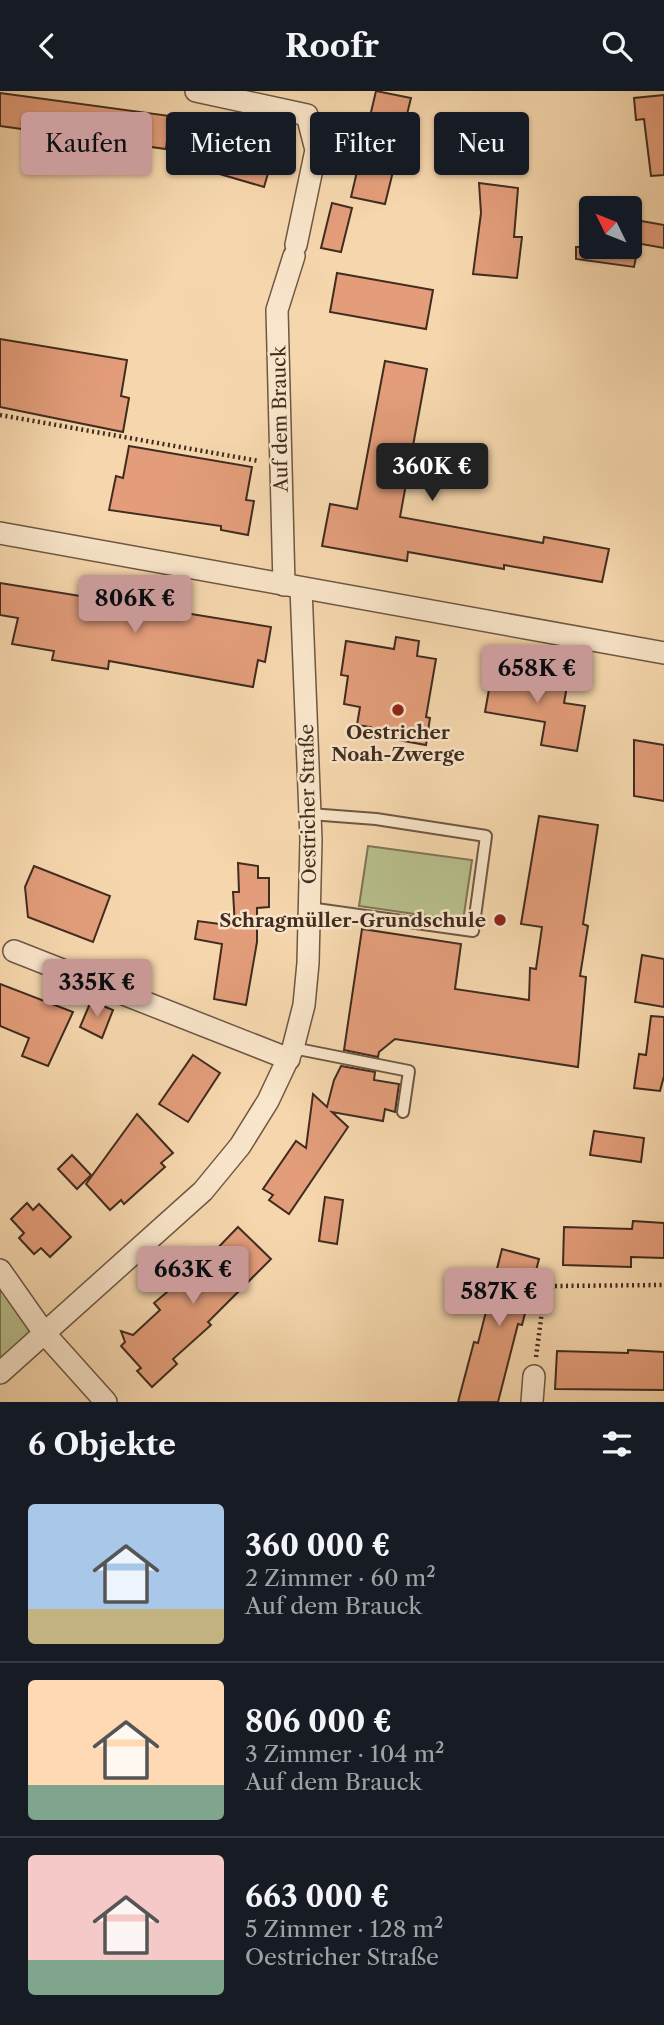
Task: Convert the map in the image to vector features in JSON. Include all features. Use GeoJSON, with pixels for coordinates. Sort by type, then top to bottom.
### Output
{"type":"FeatureCollection","features":[{"type":"Feature","properties":{"kind":"street","name":"Auf dem Brauck"},"geometry":{"type":"LineString","coordinates":[[196,91],[307,115],[316,150],[295,251],[277,310],[281,465],[293,587]]}},
{"type":"Feature","properties":{"kind":"street"},"geometry":{"type":"LineString","coordinates":[[0,533],[664,653]]}},
{"type":"Feature","properties":{"kind":"street","name":"Oestricher Straße"},"geometry":{"type":"LineString","coordinates":[[0,1373],[203,1191],[240,1146],[268,1101],[291,1053],[304,1005],[310,814],[293,587]]}},
{"type":"Feature","properties":{"kind":"street"},"geometry":{"type":"LineString","coordinates":[[14,951],[291,1053]]}},
{"type":"Feature","properties":{"kind":"street"},"geometry":{"type":"LineString","coordinates":[[0,1270],[45,1334],[106,1402]]}},
{"type":"Feature","properties":{"kind":"street"},"geometry":{"type":"LineString","coordinates":[[532,1402],[534,1375]]}},
{"type":"Feature","properties":{"kind":"lane"},"geometry":{"type":"LineString","coordinates":[[309,908],[473,931],[486,836],[376,819],[310,814]]}},
{"type":"Feature","properties":{"kind":"lane"},"geometry":{"type":"LineString","coordinates":[[291,1053],[409,1071],[403,1112]]}},
{"type":"Feature","properties":{"kind":"path"},"geometry":{"type":"LineString","coordinates":[[0,415],[281,465]]}},
{"type":"Feature","properties":{"kind":"path"},"geometry":{"type":"LineString","coordinates":[[534,1375],[544,1296],[553,1286],[664,1285]]}},
{"type":"Feature","properties":{"kind":"green space"},"geometry":{"type":"Polygon","coordinates":[[[368,846],[472,860],[463,921],[359,906],[368,846]]]}},
{"type":"Feature","properties":{"kind":"green space"},"geometry":{"type":"Polygon","coordinates":[[[0,1270],[45,1334],[0,1373],[0,1270]]]}},
{"type":"Feature","properties":{"kind":"building"},"geometry":{"type":"Polygon","coordinates":[[[376,91],[411,98],[408,112],[371,112],[376,91]]]}},
{"type":"Feature","properties":{"kind":"building"},"geometry":{"type":"Polygon","coordinates":[[[0,93],[140,112],[21,112],[21,129],[0,126],[0,93]]]}},
{"type":"Feature","properties":{"kind":"building"},"geometry":{"type":"Polygon","coordinates":[[[664,95],[664,175],[651,176],[644,119],[636,120],[634,98],[664,95]]]}},
{"type":"Feature","properties":{"kind":"building"},"geometry":{"type":"Polygon","coordinates":[[[152,114],[166,115],[166,149],[152,147],[152,114]]]}},
{"type":"Feature","properties":{"kind":"building"},"geometry":{"type":"Polygon","coordinates":[[[223,175],[268,175],[264,187],[223,175]]]}},
{"type":"Feature","properties":{"kind":"building"},"geometry":{"type":"Polygon","coordinates":[[[356,175],[392,175],[385,204],[351,197],[356,175]]]}},
{"type":"Feature","properties":{"kind":"building"},"geometry":{"type":"Polygon","coordinates":[[[479,183],[518,188],[514,237],[522,237],[517,278],[473,274],[481,213],[479,183]]]}},
{"type":"Feature","properties":{"kind":"building"},"geometry":{"type":"Polygon","coordinates":[[[332,203],[352,208],[341,252],[321,248],[332,203]]]}},
{"type":"Feature","properties":{"kind":"building"},"geometry":{"type":"Polygon","coordinates":[[[642,221],[664,225],[664,248],[642,244],[642,221]]]}},
{"type":"Feature","properties":{"kind":"building"},"geometry":{"type":"Polygon","coordinates":[[[576,247],[579,247],[579,259],[636,259],[634,267],[576,259],[576,247]]]}},
{"type":"Feature","properties":{"kind":"building"},"geometry":{"type":"Polygon","coordinates":[[[337,273],[433,290],[426,329],[330,312],[337,273]]]}},
{"type":"Feature","properties":{"kind":"building"},"geometry":{"type":"Polygon","coordinates":[[[0,339],[127,360],[121,396],[129,398],[123,432],[0,407],[0,339]]]}},
{"type":"Feature","properties":{"kind":"building"},"geometry":{"type":"Polygon","coordinates":[[[385,361],[427,369],[400,517],[543,543],[544,537],[609,549],[602,582],[504,565],[504,569],[408,552],[407,561],[322,546],[330,504],[357,509],[385,361]]]}},
{"type":"Feature","properties":{"kind":"building"},"geometry":{"type":"Polygon","coordinates":[[[129,446],[252,467],[246,500],[254,501],[248,535],[221,530],[221,526],[109,510],[116,476],[123,478],[129,446]]]}},
{"type":"Feature","properties":{"kind":"building"},"geometry":{"type":"Polygon","coordinates":[[[0,583],[271,627],[265,662],[258,660],[253,687],[109,661],[108,669],[52,660],[54,651],[12,644],[18,618],[0,615],[0,583]]]}},
{"type":"Feature","properties":{"kind":"building"},"geometry":{"type":"Polygon","coordinates":[[[396,637],[419,641],[417,656],[436,659],[426,717],[430,718],[426,745],[370,735],[371,727],[357,725],[360,707],[344,704],[348,676],[341,675],[346,641],[394,649],[396,637]]]}},
{"type":"Feature","properties":{"kind":"building"},"geometry":{"type":"Polygon","coordinates":[[[493,667],[568,680],[564,703],[585,706],[577,751],[541,745],[545,722],[485,712],[493,667]]]}},
{"type":"Feature","properties":{"kind":"building"},"geometry":{"type":"Polygon","coordinates":[[[634,740],[664,745],[664,801],[634,796],[634,740]]]}},
{"type":"Feature","properties":{"kind":"building"},"geometry":{"type":"Polygon","coordinates":[[[539,816],[598,825],[583,924],[588,926],[580,976],[586,977],[578,1067],[395,1039],[379,1052],[378,1057],[344,1050],[362,929],[461,944],[455,989],[529,1000],[530,968],[536,969],[542,927],[521,924],[539,816]]]}},
{"type":"Feature","properties":{"kind":"building"},"geometry":{"type":"Polygon","coordinates":[[[238,863],[258,866],[258,878],[269,878],[269,907],[257,908],[257,942],[246,1005],[214,999],[222,944],[195,939],[198,921],[235,926],[233,892],[239,892],[238,863]]]}},
{"type":"Feature","properties":{"kind":"building"},"geometry":{"type":"Polygon","coordinates":[[[34,866],[110,896],[93,942],[28,917],[25,887],[34,866]]]}},
{"type":"Feature","properties":{"kind":"building"},"geometry":{"type":"Polygon","coordinates":[[[642,955],[664,959],[664,1007],[635,1002],[642,955]]]}},
{"type":"Feature","properties":{"kind":"building"},"geometry":{"type":"Polygon","coordinates":[[[0,984],[73,1012],[48,1066],[22,1056],[29,1038],[0,1026],[0,984]]]}},
{"type":"Feature","properties":{"kind":"building"},"geometry":{"type":"Polygon","coordinates":[[[91,1001],[113,1010],[102,1038],[80,1027],[91,1001]]]}},
{"type":"Feature","properties":{"kind":"building"},"geometry":{"type":"Polygon","coordinates":[[[651,1016],[664,1017],[664,1076],[660,1091],[634,1088],[639,1054],[646,1055],[651,1016]]]}},
{"type":"Feature","properties":{"kind":"building"},"geometry":{"type":"Polygon","coordinates":[[[193,1055],[220,1073],[188,1122],[159,1104],[193,1055]]]}},
{"type":"Feature","properties":{"kind":"building"},"geometry":{"type":"Polygon","coordinates":[[[341,1066],[375,1072],[374,1080],[399,1084],[395,1112],[385,1109],[383,1121],[332,1112],[348,1127],[289,1214],[269,1200],[273,1195],[263,1189],[296,1141],[306,1148],[313,1094],[327,1107],[334,1080],[341,1066]]]}},
{"type":"Feature","properties":{"kind":"building"},"geometry":{"type":"Polygon","coordinates":[[[137,1114],[173,1153],[161,1163],[165,1167],[124,1204],[121,1200],[110,1210],[86,1184],[137,1114]]]}},
{"type":"Feature","properties":{"kind":"building"},"geometry":{"type":"Polygon","coordinates":[[[594,1131],[644,1138],[641,1162],[590,1155],[594,1131]]]}},
{"type":"Feature","properties":{"kind":"building"},"geometry":{"type":"Polygon","coordinates":[[[72,1155],[91,1175],[77,1189],[58,1169],[72,1155]]]}},
{"type":"Feature","properties":{"kind":"building"},"geometry":{"type":"Polygon","coordinates":[[[325,1197],[343,1200],[337,1244],[319,1241],[325,1197]]]}},
{"type":"Feature","properties":{"kind":"building"},"geometry":{"type":"Polygon","coordinates":[[[27,1203],[33,1210],[39,1204],[71,1237],[50,1257],[41,1248],[34,1254],[19,1238],[24,1233],[11,1219],[27,1203]]]}},
{"type":"Feature","properties":{"kind":"building"},"geometry":{"type":"Polygon","coordinates":[[[633,1221],[664,1223],[664,1258],[631,1257],[631,1267],[563,1265],[564,1227],[632,1229],[633,1221]]]}},
{"type":"Feature","properties":{"kind":"building"},"geometry":{"type":"Polygon","coordinates":[[[238,1227],[271,1259],[208,1322],[211,1325],[173,1359],[177,1364],[152,1387],[137,1371],[141,1368],[121,1346],[125,1342],[121,1331],[133,1335],[160,1310],[154,1303],[210,1256],[238,1227]]]}},
{"type":"Feature","properties":{"kind":"building"},"geometry":{"type":"Polygon","coordinates":[[[502,1249],[539,1259],[522,1325],[518,1324],[498,1402],[458,1402],[474,1342],[478,1343],[502,1249]]]}},
{"type":"Feature","properties":{"kind":"building"},"geometry":{"type":"Polygon","coordinates":[[[628,1350],[664,1352],[664,1390],[555,1389],[557,1351],[628,1353],[628,1350]]]}},
{"type":"Feature","properties":{"kind":"place","name":"Oestricher Noah-Zwerge"},"geometry":{"type":"Point","coordinates":[398,710]}},
{"type":"Feature","properties":{"kind":"place","name":"Schragmüller-Grundschule"},"geometry":{"type":"Point","coordinates":[500,920]}}]}
